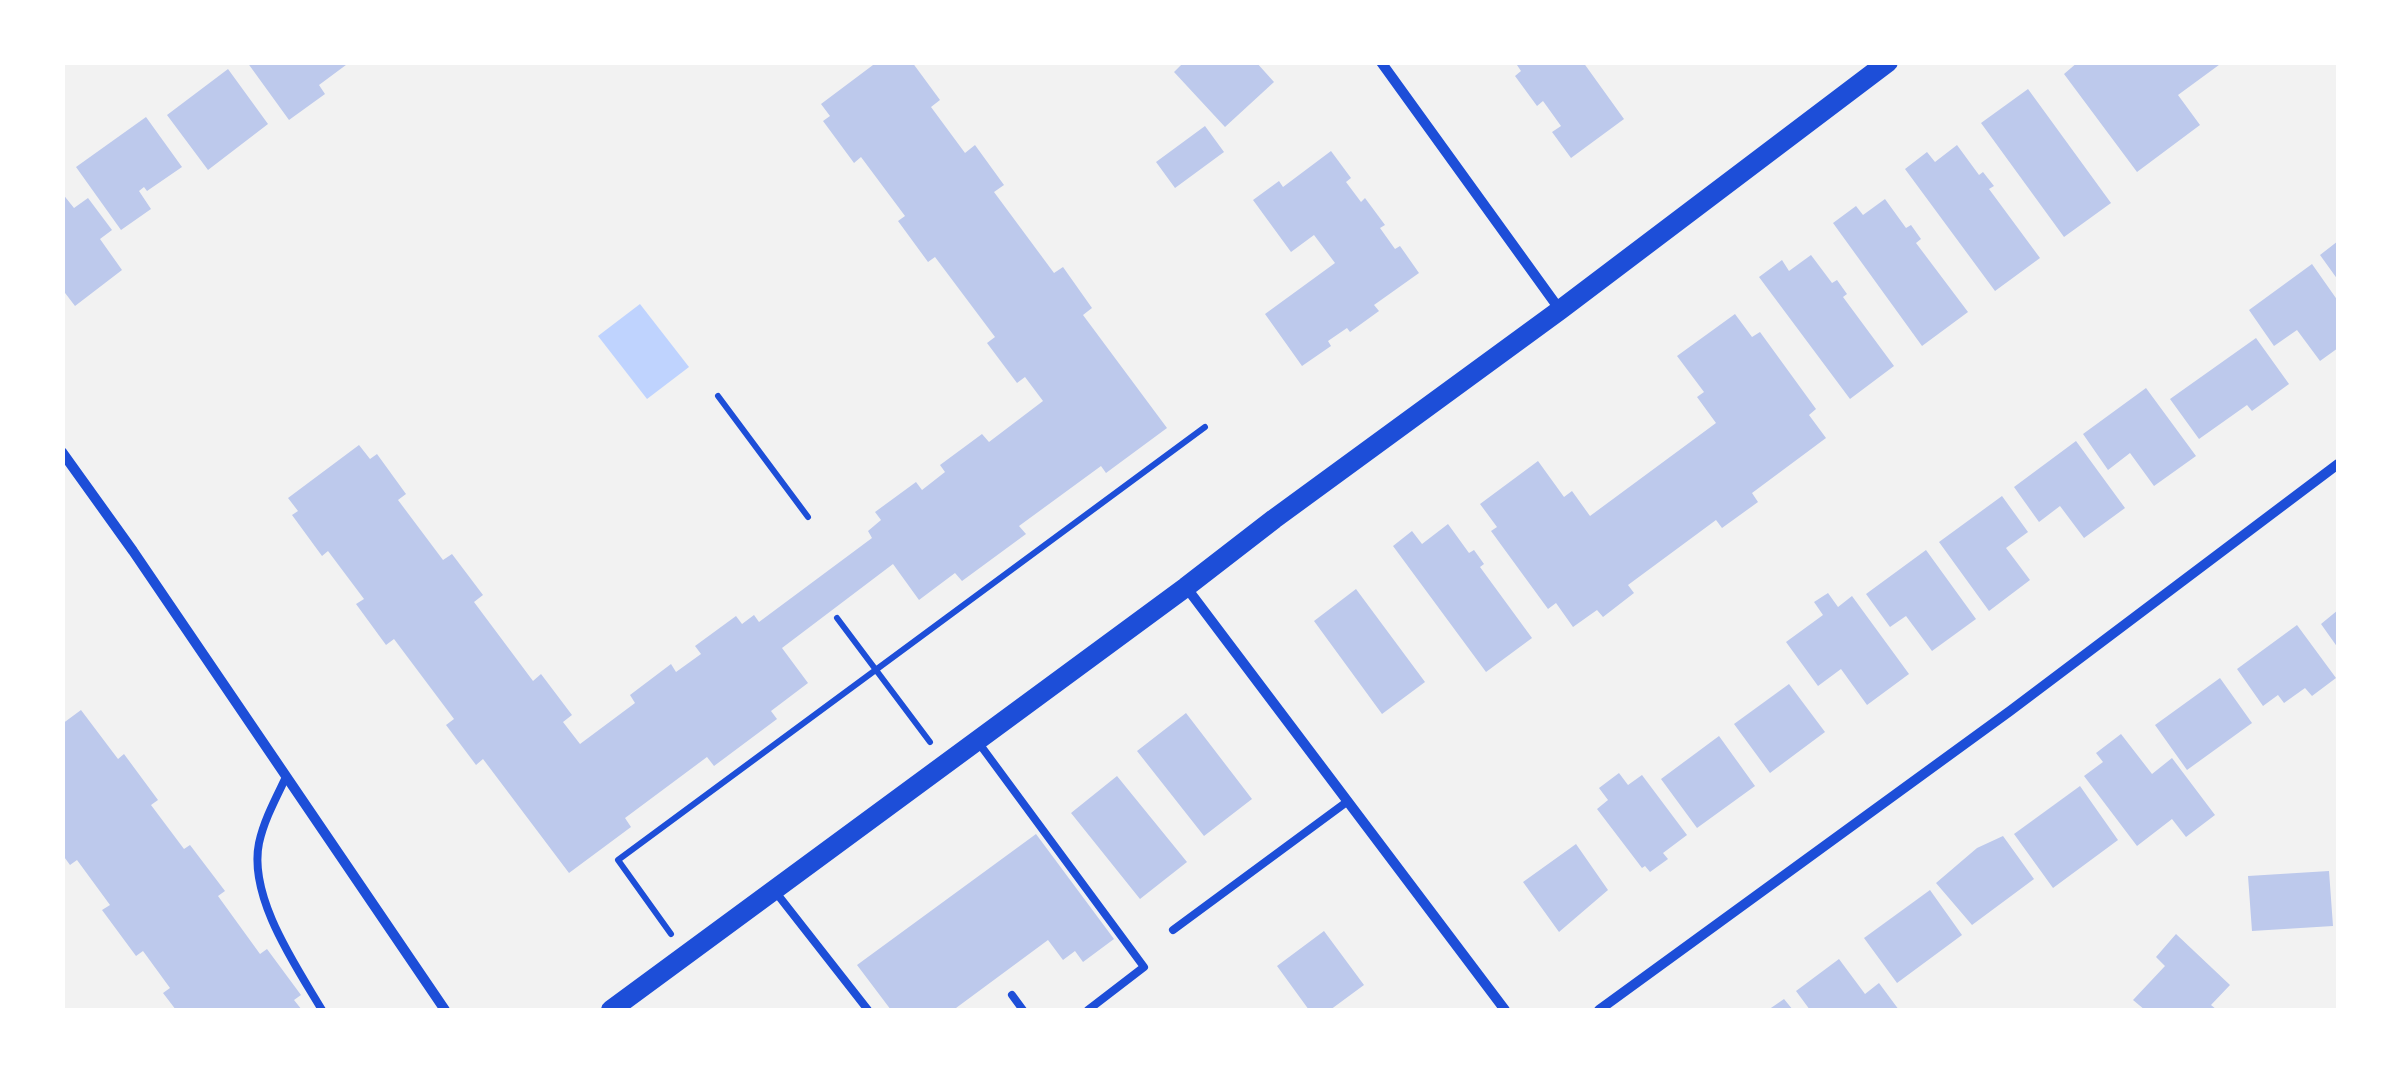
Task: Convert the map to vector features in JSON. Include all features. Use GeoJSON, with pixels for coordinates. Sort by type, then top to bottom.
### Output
{"type":"FeatureCollection","features":[{"type":"Feature","properties":{"kind":"main road"},"geometry":{"type":"LineString","coordinates":[[611,1010],[1560,310],[1888,62]]}},
{"type":"Feature","properties":{"kind":"street"},"geometry":{"type":"LineString","coordinates":[[1381,62],[1560,310]]}},
{"type":"Feature","properties":{"kind":"street"},"geometry":{"type":"LineString","coordinates":[[62,452],[445,1010]]}},
{"type":"Feature","properties":{"kind":"street"},"geometry":{"type":"LineString","coordinates":[[1599,1010],[2010,711],[2338,464]]}},
{"type":"Feature","properties":{"kind":"street"},"geometry":{"type":"LineString","coordinates":[[1186,586],[1505,1010]]}},
{"type":"Feature","properties":{"kind":"lane"},"geometry":{"type":"LineString","coordinates":[[62,478],[74,470]]}},
{"type":"Feature","properties":{"kind":"lane"},"geometry":{"type":"LineString","coordinates":[[977,740],[1144,966],[1088,1010]]}},
{"type":"Feature","properties":{"kind":"lane"},"geometry":{"type":"LineString","coordinates":[[286,777],[258,847],[260,887],[276,931],[322,1010]]}},
{"type":"Feature","properties":{"kind":"lane"},"geometry":{"type":"LineString","coordinates":[[1172,930],[1348,801]]}},
{"type":"Feature","properties":{"kind":"lane"},"geometry":{"type":"LineString","coordinates":[[774,890],[868,1010]]}},
{"type":"Feature","properties":{"kind":"lane"},"geometry":{"type":"LineString","coordinates":[[1012,995],[1023,1010]]}},
{"type":"Feature","properties":{"kind":"path"},"geometry":{"type":"LineString","coordinates":[[718,396],[808,516]]}},
{"type":"Feature","properties":{"kind":"path"},"geometry":{"type":"LineString","coordinates":[[686,955],[618,860],[1205,428]]}},
{"type":"Feature","properties":{"kind":"path"},"geometry":{"type":"LineString","coordinates":[[836,618],[946,763]]}},
{"type":"Feature","properties":{"kind":"water"},"geometry":{"type":"Polygon","coordinates":[[[640,304],[689,367],[647,399],[598,336],[640,304]]]}},
{"type":"Feature","properties":{"kind":"building"},"geometry":{"type":"Polygon","coordinates":[[[247,62],[350,62],[319,85],[325,94],[289,120],[247,62]]]}},
{"type":"Feature","properties":{"kind":"building"},"geometry":{"type":"Polygon","coordinates":[[[877,62],[912,62],[940,100],[931,107],[965,153],[975,145],[1004,185],[994,192],[1054,273],[1063,267],[1092,308],[1083,315],[1167,428],[1106,473],[1101,466],[1019,526],[1026,534],[962,581],[955,573],[919,600],[893,564],[782,648],[808,683],[771,711],[777,719],[714,766],[707,757],[625,818],[631,827],[569,873],[483,759],[476,765],[446,725],[454,719],[394,639],[386,645],[356,604],[364,599],[328,551],[322,556],[292,515],[298,511],[288,498],[359,445],[370,459],[377,454],[406,494],[398,500],[443,560],[452,554],[483,595],[474,602],[533,681],[541,674],[572,715],[563,722],[580,744],[635,703],[630,695],[671,664],[676,672],[701,654],[695,646],[736,616],[742,624],[754,615],[759,622],[872,538],[868,531],[881,520],[875,512],[916,482],[922,490],[945,472],[940,465],[982,434],[989,442],[1043,401],[1025,377],[1017,383],[987,343],[995,337],[935,257],[928,262],[898,221],[905,216],[861,157],[854,163],[823,121],[830,116],[821,104],[877,62]]]}},
{"type":"Feature","properties":{"kind":"building"},"geometry":{"type":"Polygon","coordinates":[[[1184,62],[1256,62],[1274,82],[1225,127],[1174,72],[1184,62]]]}},
{"type":"Feature","properties":{"kind":"building"},"geometry":{"type":"Polygon","coordinates":[[[1515,62],[1583,62],[1624,119],[1571,158],[1552,132],[1561,126],[1543,101],[1537,106],[1515,76],[1521,71],[1515,62]]]}},
{"type":"Feature","properties":{"kind":"building"},"geometry":{"type":"Polygon","coordinates":[[[2078,62],[2223,62],[2178,95],[2200,125],[2137,172],[2064,74],[2078,62]]]}},
{"type":"Feature","properties":{"kind":"building"},"geometry":{"type":"Polygon","coordinates":[[[228,69],[268,124],[208,170],[167,115],[228,69]]]}},
{"type":"Feature","properties":{"kind":"building"},"geometry":{"type":"Polygon","coordinates":[[[2028,89],[2111,203],[2064,237],[1981,123],[2028,89]]]}},
{"type":"Feature","properties":{"kind":"building"},"geometry":{"type":"Polygon","coordinates":[[[146,117],[182,167],[147,191],[144,187],[139,191],[151,209],[121,230],[76,167],[146,117]]]}},
{"type":"Feature","properties":{"kind":"building"},"geometry":{"type":"Polygon","coordinates":[[[1205,126],[1224,152],[1175,188],[1156,162],[1205,126]]]}},
{"type":"Feature","properties":{"kind":"building"},"geometry":{"type":"Polygon","coordinates":[[[1957,145],[1979,175],[1983,172],[1994,186],[1989,189],[2040,258],[1995,291],[1905,169],[1927,152],[1935,162],[1957,145]]]}},
{"type":"Feature","properties":{"kind":"building"},"geometry":{"type":"Polygon","coordinates":[[[1331,151],[1351,178],[1346,182],[1361,202],[1365,198],[1385,225],[1380,228],[1395,249],[1400,246],[1419,273],[1374,305],[1379,311],[1350,332],[1347,328],[1328,341],[1331,346],[1302,366],[1265,314],[1335,263],[1314,235],[1291,252],[1253,200],[1279,181],[1283,187],[1331,151]]]}},
{"type":"Feature","properties":{"kind":"building"},"geometry":{"type":"Polygon","coordinates":[[[62,193],[74,208],[88,198],[112,230],[100,239],[122,270],[75,306],[62,289],[62,193]]]}},
{"type":"Feature","properties":{"kind":"building"},"geometry":{"type":"Polygon","coordinates":[[[1885,199],[1906,228],[1911,225],[1921,239],[1916,243],[1968,312],[1922,346],[1833,223],[1856,206],[1863,215],[1885,199]]]}},
{"type":"Feature","properties":{"kind":"building"},"geometry":{"type":"Polygon","coordinates":[[[2338,241],[2338,280],[2320,255],[2338,241]]]}},
{"type":"Feature","properties":{"kind":"building"},"geometry":{"type":"Polygon","coordinates":[[[1811,255],[1832,283],[1837,280],[1847,294],[1843,297],[1894,366],[1850,399],[1759,277],[1782,260],[1789,271],[1811,255]]]}},
{"type":"Feature","properties":{"kind":"building"},"geometry":{"type":"Polygon","coordinates":[[[2312,264],[2338,301],[2338,348],[2320,361],[2297,330],[2274,346],[2249,310],[2312,264]]]}},
{"type":"Feature","properties":{"kind":"building"},"geometry":{"type":"Polygon","coordinates":[[[1735,314],[1752,337],[1760,332],[1816,409],[1809,415],[1826,438],[1752,493],[1758,502],[1722,528],[1716,520],[1628,585],[1634,593],[1603,617],[1597,610],[1573,627],[1556,603],[1548,609],[1491,531],[1497,527],[1480,504],[1538,461],[1564,497],[1572,491],[1590,516],[1716,423],[1697,397],[1704,392],[1677,356],[1735,314]]]}},
{"type":"Feature","properties":{"kind":"building"},"geometry":{"type":"Polygon","coordinates":[[[2256,338],[2289,384],[2252,411],[2247,405],[2199,439],[2170,399],[2256,338]]]}},
{"type":"Feature","properties":{"kind":"building"},"geometry":{"type":"Polygon","coordinates":[[[2146,388],[2196,456],[2154,486],[2130,453],[2108,470],[2083,434],[2146,388]]]}},
{"type":"Feature","properties":{"kind":"building"},"geometry":{"type":"Polygon","coordinates":[[[2076,441],[2125,508],[2084,538],[2060,506],[2039,522],[2014,487],[2076,441]]]}},
{"type":"Feature","properties":{"kind":"building"},"geometry":{"type":"Polygon","coordinates":[[[2002,496],[2028,532],[2006,548],[2030,580],[1989,611],[1939,542],[2002,496]]]}},
{"type":"Feature","properties":{"kind":"building"},"geometry":{"type":"Polygon","coordinates":[[[1448,524],[1469,553],[1474,550],[1484,564],[1480,567],[1532,638],[1486,672],[1393,546],[1412,531],[1422,544],[1448,524]]]}},
{"type":"Feature","properties":{"kind":"building"},"geometry":{"type":"Polygon","coordinates":[[[1926,550],[1976,619],[1932,651],[1906,616],[1890,627],[1866,594],[1926,550]]]}},
{"type":"Feature","properties":{"kind":"building"},"geometry":{"type":"Polygon","coordinates":[[[1356,589],[1425,682],[1382,714],[1314,621],[1356,589]]]}},
{"type":"Feature","properties":{"kind":"building"},"geometry":{"type":"Polygon","coordinates":[[[1828,593],[1838,607],[1852,596],[1909,674],[1867,705],[1841,669],[1818,686],[1786,642],[1823,615],[1814,602],[1828,593]]]}},
{"type":"Feature","properties":{"kind":"building"},"geometry":{"type":"Polygon","coordinates":[[[2338,610],[2338,648],[2321,624],[2338,610]]]}},
{"type":"Feature","properties":{"kind":"building"},"geometry":{"type":"Polygon","coordinates":[[[2297,625],[2336,678],[2312,696],[2305,688],[2284,703],[2278,695],[2263,706],[2237,669],[2297,625]]]}},
{"type":"Feature","properties":{"kind":"building"},"geometry":{"type":"Polygon","coordinates":[[[2220,678],[2252,723],[2187,770],[2155,725],[2220,678]]]}},
{"type":"Feature","properties":{"kind":"building"},"geometry":{"type":"Polygon","coordinates":[[[1789,684],[1825,732],[1770,773],[1734,724],[1789,684]]]}},
{"type":"Feature","properties":{"kind":"building"},"geometry":{"type":"Polygon","coordinates":[[[81,710],[118,759],[124,754],[158,800],[151,805],[184,849],[190,845],[225,891],[218,896],[260,954],[267,949],[301,995],[294,1000],[302,1010],[176,1010],[163,993],[170,988],[143,951],[136,956],[102,910],[110,905],[77,860],[70,865],[62,854],[62,724],[81,710]]]}},
{"type":"Feature","properties":{"kind":"building"},"geometry":{"type":"Polygon","coordinates":[[[1186,713],[1252,799],[1204,836],[1137,751],[1186,713]]]}},
{"type":"Feature","properties":{"kind":"building"},"geometry":{"type":"Polygon","coordinates":[[[2121,734],[2152,774],[2172,758],[2215,815],[2186,837],[2172,819],[2137,846],[2084,776],[2103,762],[2096,753],[2121,734]]]}},
{"type":"Feature","properties":{"kind":"building"},"geometry":{"type":"Polygon","coordinates":[[[1719,736],[1755,786],[1697,828],[1661,779],[1719,736]]]}},
{"type":"Feature","properties":{"kind":"building"},"geometry":{"type":"Polygon","coordinates":[[[1619,773],[1628,785],[1642,775],[1687,835],[1663,853],[1668,859],[1650,872],[1645,866],[1642,868],[1597,809],[1608,800],[1599,788],[1619,773]]]}},
{"type":"Feature","properties":{"kind":"building"},"geometry":{"type":"Polygon","coordinates":[[[1117,776],[1187,862],[1140,899],[1071,813],[1117,776]]]}},
{"type":"Feature","properties":{"kind":"building"},"geometry":{"type":"Polygon","coordinates":[[[2080,786],[2118,840],[2053,888],[2014,834],[2080,786]]]}},
{"type":"Feature","properties":{"kind":"building"},"geometry":{"type":"Polygon","coordinates":[[[1036,834],[1114,939],[1083,962],[1075,951],[1063,960],[1048,940],[958,1010],[891,1010],[857,965],[1036,834]]]}},
{"type":"Feature","properties":{"kind":"building"},"geometry":{"type":"Polygon","coordinates":[[[2003,836],[2034,879],[1972,925],[1936,883],[1977,848],[2003,836]]]}},
{"type":"Feature","properties":{"kind":"building"},"geometry":{"type":"Polygon","coordinates":[[[1576,844],[1608,890],[1559,932],[1523,882],[1576,844]]]}},
{"type":"Feature","properties":{"kind":"building"},"geometry":{"type":"Polygon","coordinates":[[[2329,871],[2333,926],[2252,931],[2248,876],[2329,871]]]}},
{"type":"Feature","properties":{"kind":"building"},"geometry":{"type":"Polygon","coordinates":[[[1930,890],[1962,935],[1897,983],[1864,938],[1930,890]]]}},
{"type":"Feature","properties":{"kind":"building"},"geometry":{"type":"Polygon","coordinates":[[[1324,931],[1364,985],[1330,1010],[1309,1010],[1277,966],[1324,931]]]}},
{"type":"Feature","properties":{"kind":"building"},"geometry":{"type":"Polygon","coordinates":[[[2176,934],[2230,985],[2211,1005],[2217,1010],[2145,1010],[2133,1000],[2165,966],[2156,957],[2176,934]]]}},
{"type":"Feature","properties":{"kind":"building"},"geometry":{"type":"Polygon","coordinates":[[[1839,959],[1865,994],[1879,983],[1899,1010],[1810,1010],[1796,991],[1839,959]]]}},
{"type":"Feature","properties":{"kind":"building"},"geometry":{"type":"Polygon","coordinates":[[[1784,999],[1793,1010],[1768,1010],[1784,999]]]}}]}
